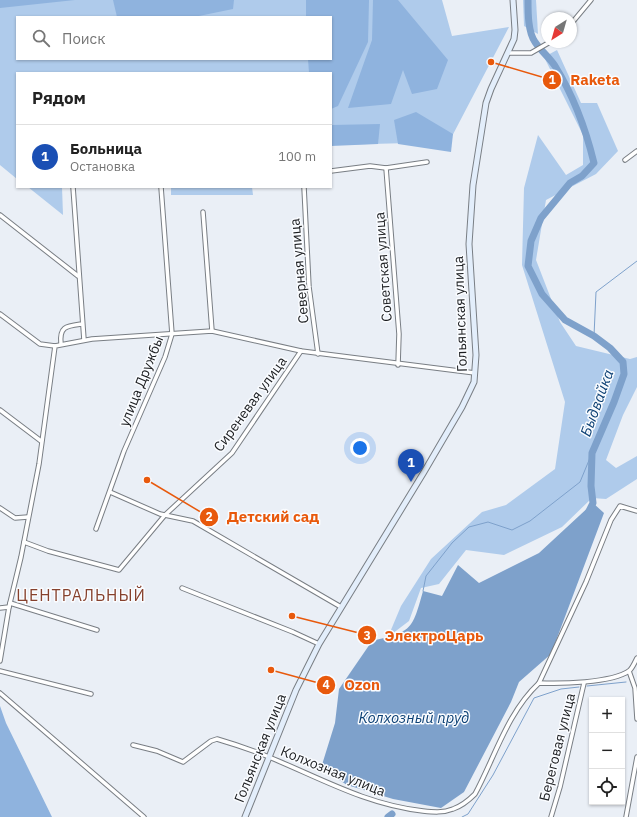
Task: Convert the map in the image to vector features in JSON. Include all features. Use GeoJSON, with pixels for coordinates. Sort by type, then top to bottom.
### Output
{"type":"FeatureCollection","features":[{"type":"Feature","properties":{"kind":"main road","name":"Гольянская улица"},"geometry":{"type":"LineString","coordinates":[[245,817],[296,690],[319,644],[472,389],[476,355],[469,244],[473,185],[486,103],[508,53],[515,30],[513,0]]}},
{"type":"Feature","properties":{"kind":"street"},"geometry":{"type":"LineString","coordinates":[[577,17],[591,0]]}},
{"type":"Feature","properties":{"kind":"street"},"geometry":{"type":"LineString","coordinates":[[508,53],[531,53],[541,47]]}},
{"type":"Feature","properties":{"kind":"street"},"geometry":{"type":"LineString","coordinates":[[625,160],[637,151]]}},
{"type":"Feature","properties":{"kind":"street"},"geometry":{"type":"LineString","coordinates":[[332,171],[370,166],[386,168],[427,162]]}},
{"type":"Feature","properties":{"kind":"street","name":"Советская улица"},"geometry":{"type":"LineString","coordinates":[[386,168],[399,334],[398,365]]}},
{"type":"Feature","properties":{"kind":"street"},"geometry":{"type":"LineString","coordinates":[[73,188],[78,276],[84,340]]}},
{"type":"Feature","properties":{"kind":"street","name":"улица Дружбы"},"geometry":{"type":"LineString","coordinates":[[96,529],[124,451],[172,334],[161,188]]}},
{"type":"Feature","properties":{"kind":"street","name":"Северная улица"},"geometry":{"type":"LineString","coordinates":[[304,188],[310,287],[318,354]]}},
{"type":"Feature","properties":{"kind":"street"},"geometry":{"type":"LineString","coordinates":[[203,212],[212,331]]}},
{"type":"Feature","properties":{"kind":"street"},"geometry":{"type":"LineString","coordinates":[[0,215],[78,276]]}},
{"type":"Feature","properties":{"kind":"street"},"geometry":{"type":"LineString","coordinates":[[0,314],[40,344],[55,346],[84,340],[212,331],[301,352],[398,365],[475,373]]}},
{"type":"Feature","properties":{"kind":"street"},"geometry":{"type":"LineString","coordinates":[[61,344],[60,335],[63,329],[69,326],[82,324]]}},
{"type":"Feature","properties":{"kind":"street"},"geometry":{"type":"LineString","coordinates":[[0,661],[9,605],[24,542],[39,464],[55,346]]}},
{"type":"Feature","properties":{"kind":"street","name":"Сиреневая улица"},"geometry":{"type":"LineString","coordinates":[[24,542],[48,551],[119,570],[165,515],[232,453],[301,352]]}},
{"type":"Feature","properties":{"kind":"street"},"geometry":{"type":"LineString","coordinates":[[0,410],[41,441]]}},
{"type":"Feature","properties":{"kind":"street"},"geometry":{"type":"LineString","coordinates":[[110,492],[165,515],[193,521],[341,607]]}},
{"type":"Feature","properties":{"kind":"street","name":"Колхозная улица"},"geometry":{"type":"LineString","coordinates":[[133,745],[157,751],[183,762],[211,741],[217,739],[269,757],[379,803],[410,809],[439,812],[452,810],[466,804],[475,794],[510,721],[529,693],[539,683],[586,582],[611,520],[620,506],[637,511]]}},
{"type":"Feature","properties":{"kind":"street"},"geometry":{"type":"LineString","coordinates":[[0,508],[15,518],[28,517]]}},
{"type":"Feature","properties":{"kind":"street"},"geometry":{"type":"LineString","coordinates":[[182,588],[293,632],[319,644]]}},
{"type":"Feature","properties":{"kind":"street"},"geometry":{"type":"LineString","coordinates":[[0,608],[9,605],[97,630]]}},
{"type":"Feature","properties":{"kind":"street"},"geometry":{"type":"LineString","coordinates":[[539,683],[584,683],[629,671],[637,658]]}},
{"type":"Feature","properties":{"kind":"street"},"geometry":{"type":"LineString","coordinates":[[0,671],[92,694]]}},
{"type":"Feature","properties":{"kind":"street"},"geometry":{"type":"LineString","coordinates":[[629,671],[635,688],[637,719]]}},
{"type":"Feature","properties":{"kind":"street","name":"Береговая улица"},"geometry":{"type":"LineString","coordinates":[[551,817],[560,786],[584,683]]}},
{"type":"Feature","properties":{"kind":"street"},"geometry":{"type":"LineString","coordinates":[[0,693],[144,817]]}},
{"type":"Feature","properties":{"kind":"street"},"geometry":{"type":"LineString","coordinates":[[626,817],[637,757]]}},
{"type":"Feature","properties":{"kind":"street"},"geometry":{"type":"LineString","coordinates":[[439,812],[441,817]]}},
{"type":"Feature","properties":{"kind":"shaded area"},"geometry":{"type":"Polygon","coordinates":[[[0,0],[442,0],[452,36],[509,27],[449,142],[332,145],[332,72],[16,72],[16,178],[0,165],[0,0]]]}},
{"type":"Feature","properties":{"kind":"shaded area"},"geometry":{"type":"Polygon","coordinates":[[[0,0],[75,0],[0,8],[0,0]]]}},
{"type":"Feature","properties":{"kind":"shaded area"},"geometry":{"type":"Polygon","coordinates":[[[113,0],[234,0],[233,9],[199,16],[117,16],[113,0]]]}},
{"type":"Feature","properties":{"kind":"shaded area"},"geometry":{"type":"Polygon","coordinates":[[[306,0],[369,0],[368,42],[338,106],[332,109],[332,72],[309,72],[308,60],[332,60],[332,16],[306,16],[306,0]]]}},
{"type":"Feature","properties":{"kind":"shaded area"},"geometry":{"type":"Polygon","coordinates":[[[373,0],[398,0],[448,60],[437,89],[412,94],[403,70],[391,104],[348,108],[372,40],[373,0]]]}},
{"type":"Feature","properties":{"kind":"shaded area"},"geometry":{"type":"Polygon","coordinates":[[[523,0],[536,0],[538,34],[524,26],[523,0]]]}},
{"type":"Feature","properties":{"kind":"shaded area"},"geometry":{"type":"Polygon","coordinates":[[[557,50],[581,103],[597,103],[618,151],[596,174],[546,200],[536,260],[560,322],[576,346],[630,359],[637,357],[637,387],[623,415],[606,460],[616,468],[637,456],[637,479],[606,499],[592,498],[562,527],[504,555],[466,550],[439,584],[421,588],[409,621],[388,637],[401,606],[431,559],[482,512],[506,505],[555,469],[565,402],[522,265],[524,188],[538,135],[566,175],[583,165],[583,135],[544,57],[557,50]]]}},
{"type":"Feature","properties":{"kind":"shaded area"},"geometry":{"type":"Polygon","coordinates":[[[416,112],[453,134],[451,152],[398,144],[394,120],[416,112]]]}},
{"type":"Feature","properties":{"kind":"shaded area"},"geometry":{"type":"Polygon","coordinates":[[[380,124],[378,144],[332,146],[332,125],[380,124]]]}},
{"type":"Feature","properties":{"kind":"shaded area"},"geometry":{"type":"Polygon","coordinates":[[[29,188],[62,188],[63,215],[29,188]]]}},
{"type":"Feature","properties":{"kind":"shaded area"},"geometry":{"type":"Polygon","coordinates":[[[171,188],[252,188],[253,195],[171,195],[171,188]]]}},
{"type":"Feature","properties":{"kind":"shaded area"},"geometry":{"type":"Polygon","coordinates":[[[0,706],[6,723],[52,817],[0,817],[0,706]]]}},
{"type":"Feature","properties":{"kind":"water","name":"Колхозный пруд"},"geometry":{"type":"Polygon","coordinates":[[[593,503],[604,513],[551,654],[519,682],[511,702],[464,792],[441,808],[393,799],[347,785],[321,768],[335,723],[339,689],[372,641],[395,635],[403,631],[413,622],[423,591],[442,596],[458,565],[479,583],[539,553],[593,503]]]}},
{"type":"Feature","properties":{"kind":"waterway","name":"Быдвайка"},"geometry":{"type":"LineString","coordinates":[[528,0],[529,22],[533,38],[555,66],[568,89],[583,125],[594,163],[582,176],[570,183],[541,218],[531,241],[528,266],[542,294],[565,320],[594,336],[610,348],[623,362],[624,374],[614,402],[592,453],[591,486],[593,503],[589,511]]}},
{"type":"Feature","properties":{"kind":"waterway"},"geometry":{"type":"LineString","coordinates":[[594,336],[596,292],[637,261]]}},
{"type":"Feature","properties":{"kind":"waterway"},"geometry":{"type":"LineString","coordinates":[[423,591],[426,576],[452,543],[469,527],[488,522],[512,530],[530,521],[580,482],[592,453]]}},
{"type":"Feature","properties":{"kind":"waterway"},"geometry":{"type":"LineString","coordinates":[[587,686],[626,682]]}},
{"type":"Feature","properties":{"kind":"waterway"},"geometry":{"type":"LineString","coordinates":[[462,817],[468,814],[493,775],[534,698],[561,689],[579,687]]}},
{"type":"Feature","properties":{"kind":"waterway","name":"Быдвайка"},"geometry":{"type":"LineString","coordinates":[[388,817],[392,814]]}},
{"type":"Feature","properties":{"kind":"place","name":"Raketa"},"geometry":{"type":"Point","coordinates":[491,62]}},
{"type":"Feature","properties":{"kind":"place","name":"Детский сад"},"geometry":{"type":"Point","coordinates":[147,480]}},
{"type":"Feature","properties":{"kind":"place","name":"Больница"},"geometry":{"type":"Point","coordinates":[411,482]}},
{"type":"Feature","properties":{"kind":"place","name":"ЭлектроЦарь"},"geometry":{"type":"Point","coordinates":[292,616]}},
{"type":"Feature","properties":{"kind":"place","name":"Ozon"},"geometry":{"type":"Point","coordinates":[271,670]}},
{"type":"Feature","properties":{"kind":"district","name":"ЦЕНТРАЛЬНЫЙ"},"geometry":{"type":"Point","coordinates":[81,595]}}]}
